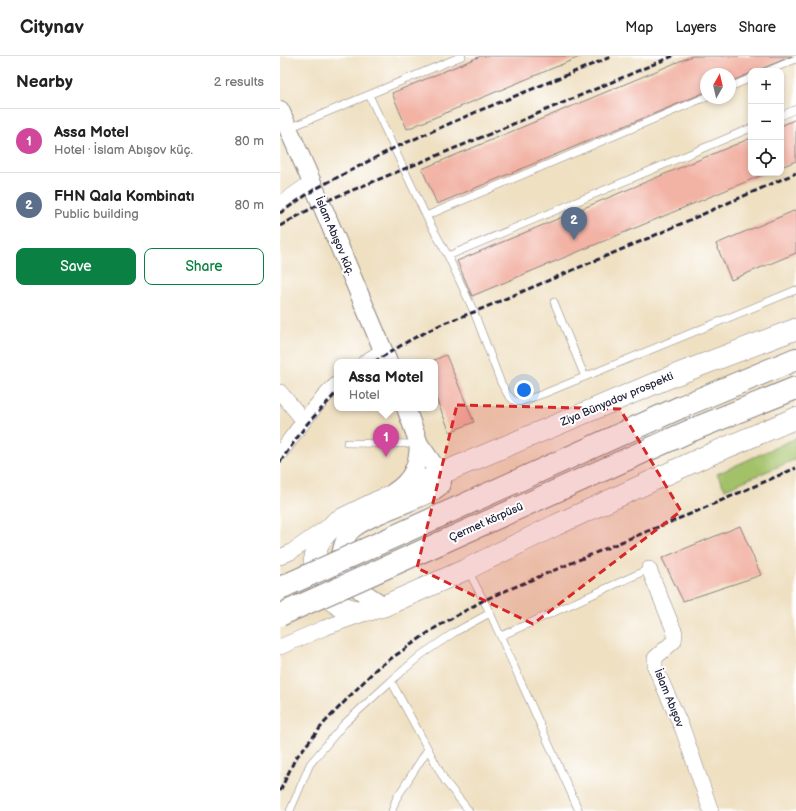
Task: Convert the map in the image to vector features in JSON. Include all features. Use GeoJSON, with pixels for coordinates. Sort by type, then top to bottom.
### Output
{"type":"FeatureCollection","features":[{"type":"Feature","properties":{"kind":"main road","name":"Ziya Bünyadov prospekti"},"geometry":{"type":"LineString","coordinates":[[336,522],[440,474],[670,378],[796,329]]}},
{"type":"Feature","properties":{"kind":"main road"},"geometry":{"type":"LineString","coordinates":[[280,588],[682,407],[796,359]]}},
{"type":"Feature","properties":{"kind":"main road"},"geometry":{"type":"LineString","coordinates":[[692,430],[796,388]]}},
{"type":"Feature","properties":{"kind":"main road"},"geometry":{"type":"LineString","coordinates":[[692,430],[796,399]]}},
{"type":"Feature","properties":{"kind":"main road"},"geometry":{"type":"LineString","coordinates":[[336,522],[321,539],[317,548],[314,562],[316,577],[322,590],[330,599],[340,606],[354,611],[370,610],[384,606],[467,569],[563,522],[704,457],[796,418]]}},
{"type":"Feature","properties":{"kind":"main road","name":"Çermet körpüsü"},"geometry":{"type":"LineString","coordinates":[[280,614],[692,430]]}},
{"type":"Feature","properties":{"kind":"street","name":"İslam Abışov küç."},"geometry":{"type":"LineString","coordinates":[[280,110],[284,130],[312,182],[386,356]]}},
{"type":"Feature","properties":{"kind":"street"},"geometry":{"type":"LineString","coordinates":[[280,204],[312,182]]}},
{"type":"Feature","properties":{"kind":"street"},"geometry":{"type":"LineString","coordinates":[[376,359],[386,356]]}},
{"type":"Feature","properties":{"kind":"street"},"geometry":{"type":"LineString","coordinates":[[280,453],[304,421],[334,387]]}},
{"type":"Feature","properties":{"kind":"street"},"geometry":{"type":"LineString","coordinates":[[280,392],[304,421]]}},
{"type":"Feature","properties":{"kind":"street"},"geometry":{"type":"LineString","coordinates":[[384,606],[355,586],[346,575],[342,565],[341,551],[346,538],[353,529],[364,521],[432,492],[437,489],[442,482],[440,474],[419,444],[407,411]]}},
{"type":"Feature","properties":{"kind":"street"},"geometry":{"type":"LineString","coordinates":[[379,501],[407,481],[417,465],[419,444]]}},
{"type":"Feature","properties":{"kind":"street"},"geometry":{"type":"LineString","coordinates":[[284,551],[336,522]]}},
{"type":"Feature","properties":{"kind":"street","name":"İslam Abışov"},"geometry":{"type":"LineString","coordinates":[[649,569],[675,633],[674,640],[656,658],[655,667],[683,730],[711,811]]}},
{"type":"Feature","properties":{"kind":"street"},"geometry":{"type":"LineString","coordinates":[[280,647],[324,628],[384,606]]}},
{"type":"Feature","properties":{"kind":"lane"},"geometry":{"type":"LineString","coordinates":[[284,130],[462,56]]}},
{"type":"Feature","properties":{"kind":"lane"},"geometry":{"type":"LineString","coordinates":[[775,68],[796,59]]}},
{"type":"Feature","properties":{"kind":"lane"},"geometry":{"type":"LineString","coordinates":[[736,84],[748,79]]}},
{"type":"Feature","properties":{"kind":"lane"},"geometry":{"type":"LineString","coordinates":[[369,95],[426,216],[448,256],[474,312],[501,383],[508,395],[513,400],[520,402],[543,394],[796,290]]}},
{"type":"Feature","properties":{"kind":"lane"},"geometry":{"type":"LineString","coordinates":[[426,216],[700,100]]}},
{"type":"Feature","properties":{"kind":"lane"},"geometry":{"type":"LineString","coordinates":[[784,115],[796,109]]}},
{"type":"Feature","properties":{"kind":"lane"},"geometry":{"type":"LineString","coordinates":[[448,256],[748,129]]}},
{"type":"Feature","properties":{"kind":"lane"},"geometry":{"type":"LineString","coordinates":[[554,302],[585,377]]}},
{"type":"Feature","properties":{"kind":"lane"},"geometry":{"type":"LineString","coordinates":[[347,444],[419,444]]}},
{"type":"Feature","properties":{"kind":"lane"},"geometry":{"type":"LineString","coordinates":[[467,569],[501,636],[579,811]]}},
{"type":"Feature","properties":{"kind":"lane"},"geometry":{"type":"LineString","coordinates":[[501,636],[649,569]]}},
{"type":"Feature","properties":{"kind":"lane"},"geometry":{"type":"LineString","coordinates":[[290,811],[310,764],[344,724],[421,656],[455,632],[490,613]]}},
{"type":"Feature","properties":{"kind":"lane"},"geometry":{"type":"LineString","coordinates":[[391,681],[445,781],[469,811]]}},
{"type":"Feature","properties":{"kind":"lane"},"geometry":{"type":"LineString","coordinates":[[392,811],[396,799],[428,749]]}},
{"type":"Feature","properties":{"kind":"highlighted area"},"geometry":{"type":"Polygon","coordinates":[[[457,405],[620,409],[681,511],[533,624],[417,568],[457,405]]]}},
{"type":"Feature","properties":{"kind":"green space"},"geometry":{"type":"Polygon","coordinates":[[[796,438],[796,459],[725,489],[717,474],[796,438]]]}},
{"type":"Feature","properties":{"kind":"building"},"geometry":{"type":"Polygon","coordinates":[[[481,56],[582,56],[407,129],[392,93],[481,56]]]}},
{"type":"Feature","properties":{"kind":"building"},"geometry":{"type":"Polygon","coordinates":[[[692,56],[792,56],[763,68],[748,68],[748,74],[736,79],[736,68],[700,68],[700,94],[437,204],[422,169],[692,56]]]}},
{"type":"Feature","properties":{"kind":"building"},"geometry":{"type":"Polygon","coordinates":[[[796,119],[796,161],[784,166],[784,140],[784,125],[796,119]]]}},
{"type":"Feature","properties":{"kind":"building"},"geometry":{"type":"Polygon","coordinates":[[[748,139],[748,176],[760,176],[472,296],[457,261],[748,139]]]}},
{"type":"Feature","properties":{"kind":"building"},"geometry":{"type":"Polygon","coordinates":[[[796,210],[796,253],[731,280],[716,244],[796,210]]]}},
{"type":"Feature","properties":{"kind":"building"},"geometry":{"type":"Polygon","coordinates":[[[446,355],[474,422],[450,432],[438,403],[437,359],[446,355]]]}},
{"type":"Feature","properties":{"kind":"building"},"geometry":{"type":"Polygon","coordinates":[[[740,526],[761,575],[683,601],[662,558],[740,526]]]}},
{"type":"Feature","properties":{"kind":"railway"},"geometry":{"type":"LineString","coordinates":[[280,213],[315,189],[394,148],[476,112],[613,56]]}},
{"type":"Feature","properties":{"kind":"railway"},"geometry":{"type":"LineString","coordinates":[[280,226],[321,203],[492,133],[673,56]]}},
{"type":"Feature","properties":{"kind":"railway"},"geometry":{"type":"LineString","coordinates":[[379,359],[410,340],[444,323],[474,312],[651,237],[796,173]]}},
{"type":"Feature","properties":{"kind":"railway"},"geometry":{"type":"LineString","coordinates":[[280,462],[307,424],[334,395]]}},
{"type":"Feature","properties":{"kind":"railway"},"geometry":{"type":"LineString","coordinates":[[280,791],[295,759],[325,722],[376,669],[435,628],[484,600],[796,468]]}},
{"type":"Feature","properties":{"kind":"place","name":"FHN Qala Kombinatı"},"geometry":{"type":"Point","coordinates":[574,240]}},
{"type":"Feature","properties":{"kind":"place","name":"Assa Motel"},"geometry":{"type":"Point","coordinates":[386,457]}}]}
